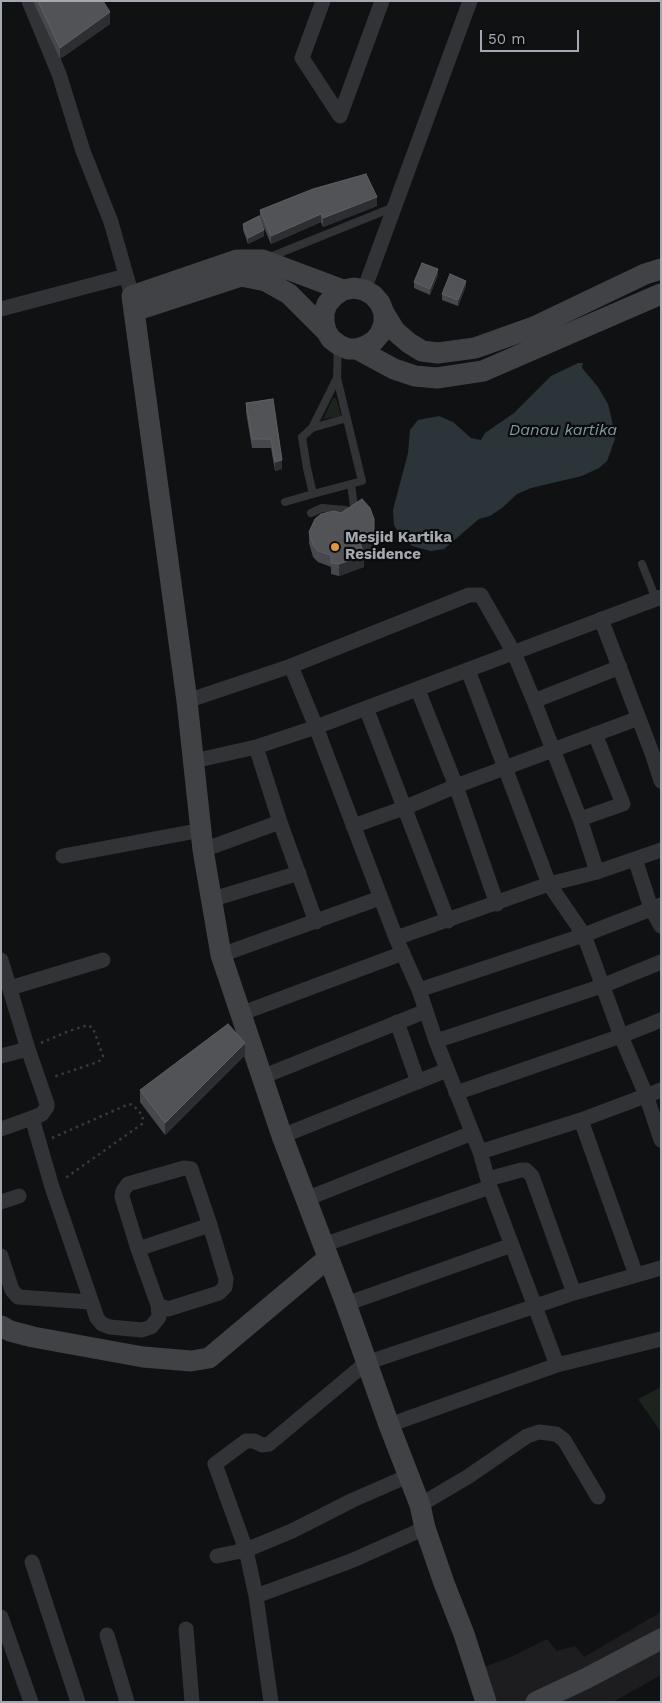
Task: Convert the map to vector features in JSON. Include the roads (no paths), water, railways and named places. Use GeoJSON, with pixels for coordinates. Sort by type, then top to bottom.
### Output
{"type":"FeatureCollection","features":[{"type":"Feature","properties":{"kind":"street"},"geometry":{"type":"LineString","coordinates":[[29,1],[59,74],[83,151],[111,222],[131,294],[187,701],[210,900],[221,955],[282,1136],[420,1505],[425,1528],[464,1634],[486,1702]]}},
{"type":"Feature","properties":{"kind":"street"},"geometry":{"type":"LineString","coordinates":[[323,1],[302,58],[340,116],[382,1]]}},
{"type":"Feature","properties":{"kind":"street"},"geometry":{"type":"LineString","coordinates":[[364,290],[470,1]]}},
{"type":"Feature","properties":{"kind":"street"},"geometry":{"type":"LineString","coordinates":[[131,294],[237,260],[263,260],[343,290]]}},
{"type":"Feature","properties":{"kind":"street"},"geometry":{"type":"LineString","coordinates":[[384,313],[384,324],[380,334],[366,346],[341,342],[324,322],[324,313],[334,296],[343,290],[354,288],[364,290],[373,295],[380,303],[394,331],[409,344],[422,351],[438,354],[475,348],[534,327],[645,274],[661,270]]}},
{"type":"Feature","properties":{"kind":"street"},"geometry":{"type":"LineString","coordinates":[[1,309],[131,294],[241,276],[266,280],[289,294],[341,342],[394,369],[415,376],[437,378],[483,371],[661,294]]}},
{"type":"Feature","properties":{"kind":"street"},"geometry":{"type":"LineString","coordinates":[[187,701],[291,666],[469,595],[481,595],[514,653],[580,819],[597,872]]}},
{"type":"Feature","properties":{"kind":"street"},"geometry":{"type":"LineString","coordinates":[[194,761],[256,747],[316,727],[418,690],[601,619],[659,602]]}},
{"type":"Feature","properties":{"kind":"street"},"geometry":{"type":"LineString","coordinates":[[601,619],[639,718],[656,751],[661,781]]}},
{"type":"Feature","properties":{"kind":"street"},"geometry":{"type":"LineString","coordinates":[[291,666],[380,898],[419,990],[436,1041],[480,1152],[489,1183],[556,1365]]}},
{"type":"Feature","properties":{"kind":"street"},"geometry":{"type":"LineString","coordinates":[[534,701],[620,666]]}},
{"type":"Feature","properties":{"kind":"street"},"geometry":{"type":"LineString","coordinates":[[468,670],[549,884],[584,936],[621,1036],[646,1095],[661,1140]]}},
{"type":"Feature","properties":{"kind":"street"},"geometry":{"type":"LineString","coordinates":[[418,690],[456,786],[497,904]]}},
{"type":"Feature","properties":{"kind":"street"},"geometry":{"type":"LineString","coordinates":[[366,708],[448,921]]}},
{"type":"Feature","properties":{"kind":"street"},"geometry":{"type":"LineString","coordinates":[[353,826],[404,808],[552,749],[639,718]]}},
{"type":"Feature","properties":{"kind":"street"},"geometry":{"type":"LineString","coordinates":[[580,819],[623,804],[595,734]]}},
{"type":"Feature","properties":{"kind":"street"},"geometry":{"type":"LineString","coordinates":[[256,747],[280,822],[316,922]]}},
{"type":"Feature","properties":{"kind":"street"},"geometry":{"type":"LineString","coordinates":[[63,856],[202,840],[280,822]]}},
{"type":"Feature","properties":{"kind":"street"},"geometry":{"type":"LineString","coordinates":[[396,938],[497,904],[549,884],[597,872],[661,850]]}},
{"type":"Feature","properties":{"kind":"street"},"geometry":{"type":"LineString","coordinates":[[634,859],[656,906],[661,926]]}},
{"type":"Feature","properties":{"kind":"street"},"geometry":{"type":"LineString","coordinates":[[210,900],[299,873]]}},
{"type":"Feature","properties":{"kind":"street"},"geometry":{"type":"LineString","coordinates":[[221,955],[380,898]]}},
{"type":"Feature","properties":{"kind":"street"},"geometry":{"type":"LineString","coordinates":[[419,990],[584,936],[656,906]]}},
{"type":"Feature","properties":{"kind":"street"},"geometry":{"type":"LineString","coordinates":[[240,1014],[403,954]]}},
{"type":"Feature","properties":{"kind":"street"},"geometry":{"type":"LineString","coordinates":[[1,960],[47,1104],[42,1114],[1,1129]]}},
{"type":"Feature","properties":{"kind":"street"},"geometry":{"type":"LineString","coordinates":[[10,988],[103,960]]}},
{"type":"Feature","properties":{"kind":"street"},"geometry":{"type":"LineString","coordinates":[[436,1041],[602,986],[661,962]]}},
{"type":"Feature","properties":{"kind":"street"},"geometry":{"type":"LineString","coordinates":[[272,1073],[426,1011]]}},
{"type":"Feature","properties":{"kind":"street"},"geometry":{"type":"LineString","coordinates":[[456,1093],[621,1036],[661,1020]]}},
{"type":"Feature","properties":{"kind":"street"},"geometry":{"type":"LineString","coordinates":[[398,1022],[418,1082]]}},
{"type":"Feature","properties":{"kind":"street"},"geometry":{"type":"LineString","coordinates":[[1,1056],[28,1049]]}},
{"type":"Feature","properties":{"kind":"street"},"geometry":{"type":"LineString","coordinates":[[282,1136],[447,1070]]}},
{"type":"Feature","properties":{"kind":"street"},"geometry":{"type":"LineString","coordinates":[[480,1152],[581,1120],[661,1090]]}},
{"type":"Feature","properties":{"kind":"street"},"geometry":{"type":"LineString","coordinates":[[32,1118],[90,1302],[97,1318],[102,1324],[110,1327],[142,1330],[150,1327],[159,1318],[158,1306],[122,1197],[123,1191],[128,1184],[184,1168],[191,1168],[226,1279],[225,1287],[219,1293],[168,1310],[158,1306]]}},
{"type":"Feature","properties":{"kind":"street"},"geometry":{"type":"LineString","coordinates":[[581,1120],[636,1275]]}},
{"type":"Feature","properties":{"kind":"street"},"geometry":{"type":"LineString","coordinates":[[306,1199],[472,1133]]}},
{"type":"Feature","properties":{"kind":"street"},"geometry":{"type":"LineString","coordinates":[[4,1330],[143,1357],[191,1361],[209,1358],[300,1280],[324,1248],[521,1170],[526,1170],[532,1176],[574,1293]]}},
{"type":"Feature","properties":{"kind":"street"},"geometry":{"type":"LineString","coordinates":[[1,1202],[19,1196]]}},
{"type":"Feature","properties":{"kind":"street"},"geometry":{"type":"LineString","coordinates":[[138,1249],[210,1225]]}},
{"type":"Feature","properties":{"kind":"street"},"geometry":{"type":"LineString","coordinates":[[346,1304],[512,1245]]}},
{"type":"Feature","properties":{"kind":"street"},"geometry":{"type":"LineString","coordinates":[[1,1256],[12,1290],[18,1297],[90,1302]]}},
{"type":"Feature","properties":{"kind":"street"},"geometry":{"type":"LineString","coordinates":[[271,1702],[256,1596],[246,1550],[215,1464],[246,1441],[254,1441],[262,1445],[269,1444],[366,1363],[574,1293],[661,1268]]}},
{"type":"Feature","properties":{"kind":"street"},"geometry":{"type":"LineString","coordinates":[[389,1425],[556,1365],[661,1339]]}},
{"type":"Feature","properties":{"kind":"street"},"geometry":{"type":"LineString","coordinates":[[420,1505],[469,1476],[522,1439],[539,1432],[556,1434],[564,1440],[598,1497]]}},
{"type":"Feature","properties":{"kind":"street"},"geometry":{"type":"LineString","coordinates":[[216,1556],[246,1550],[292,1531],[353,1500],[408,1476]]}},
{"type":"Feature","properties":{"kind":"street"},"geometry":{"type":"LineString","coordinates":[[256,1596],[351,1561],[425,1528]]}},
{"type":"Feature","properties":{"kind":"street"},"geometry":{"type":"LineString","coordinates":[[32,1562],[78,1702]]}},
{"type":"Feature","properties":{"kind":"street"},"geometry":{"type":"LineString","coordinates":[[1,1617],[31,1702]]}},
{"type":"Feature","properties":{"kind":"street"},"geometry":{"type":"LineString","coordinates":[[186,1629],[192,1702]]}},
{"type":"Feature","properties":{"kind":"street"},"geometry":{"type":"LineString","coordinates":[[106,1636],[127,1702]]}},
{"type":"Feature","properties":{"kind":"street"},"geometry":{"type":"LineString","coordinates":[[536,1702],[587,1678],[661,1639]]}},
{"type":"Feature","properties":{"kind":"lane"},"geometry":{"type":"LineString","coordinates":[[263,260],[394,207]]}},
{"type":"Feature","properties":{"kind":"lane"},"geometry":{"type":"LineString","coordinates":[[313,494],[302,437],[312,428],[337,378],[341,342]]}},
{"type":"Feature","properties":{"kind":"lane"},"geometry":{"type":"LineString","coordinates":[[285,502],[362,481],[337,378]]}},
{"type":"Feature","properties":{"kind":"lane"},"geometry":{"type":"LineString","coordinates":[[312,428],[347,418]]}},
{"type":"Feature","properties":{"kind":"lane"},"geometry":{"type":"LineString","coordinates":[[311,513],[322,508],[346,510],[357,518],[351,484]]}},
{"type":"Feature","properties":{"kind":"lane"},"geometry":{"type":"LineString","coordinates":[[642,564],[659,602]]}},
{"type":"Feature","properties":{"kind":"water","name":"Danau kartika"},"geometry":{"type":"Polygon","coordinates":[[[578,363],[583,363],[582,368],[598,387],[608,404],[615,439],[607,461],[599,468],[582,476],[531,488],[517,494],[490,516],[479,519],[444,549],[431,551],[412,546],[394,525],[393,510],[408,453],[410,430],[418,420],[439,416],[453,422],[471,438],[481,440],[485,433],[514,413],[551,376],[578,363]]]}},
{"type":"Feature","properties":{"kind":"place","name":"Mesjid Kartika Residence"},"geometry":{"type":"Point","coordinates":[335,547]}}]}
